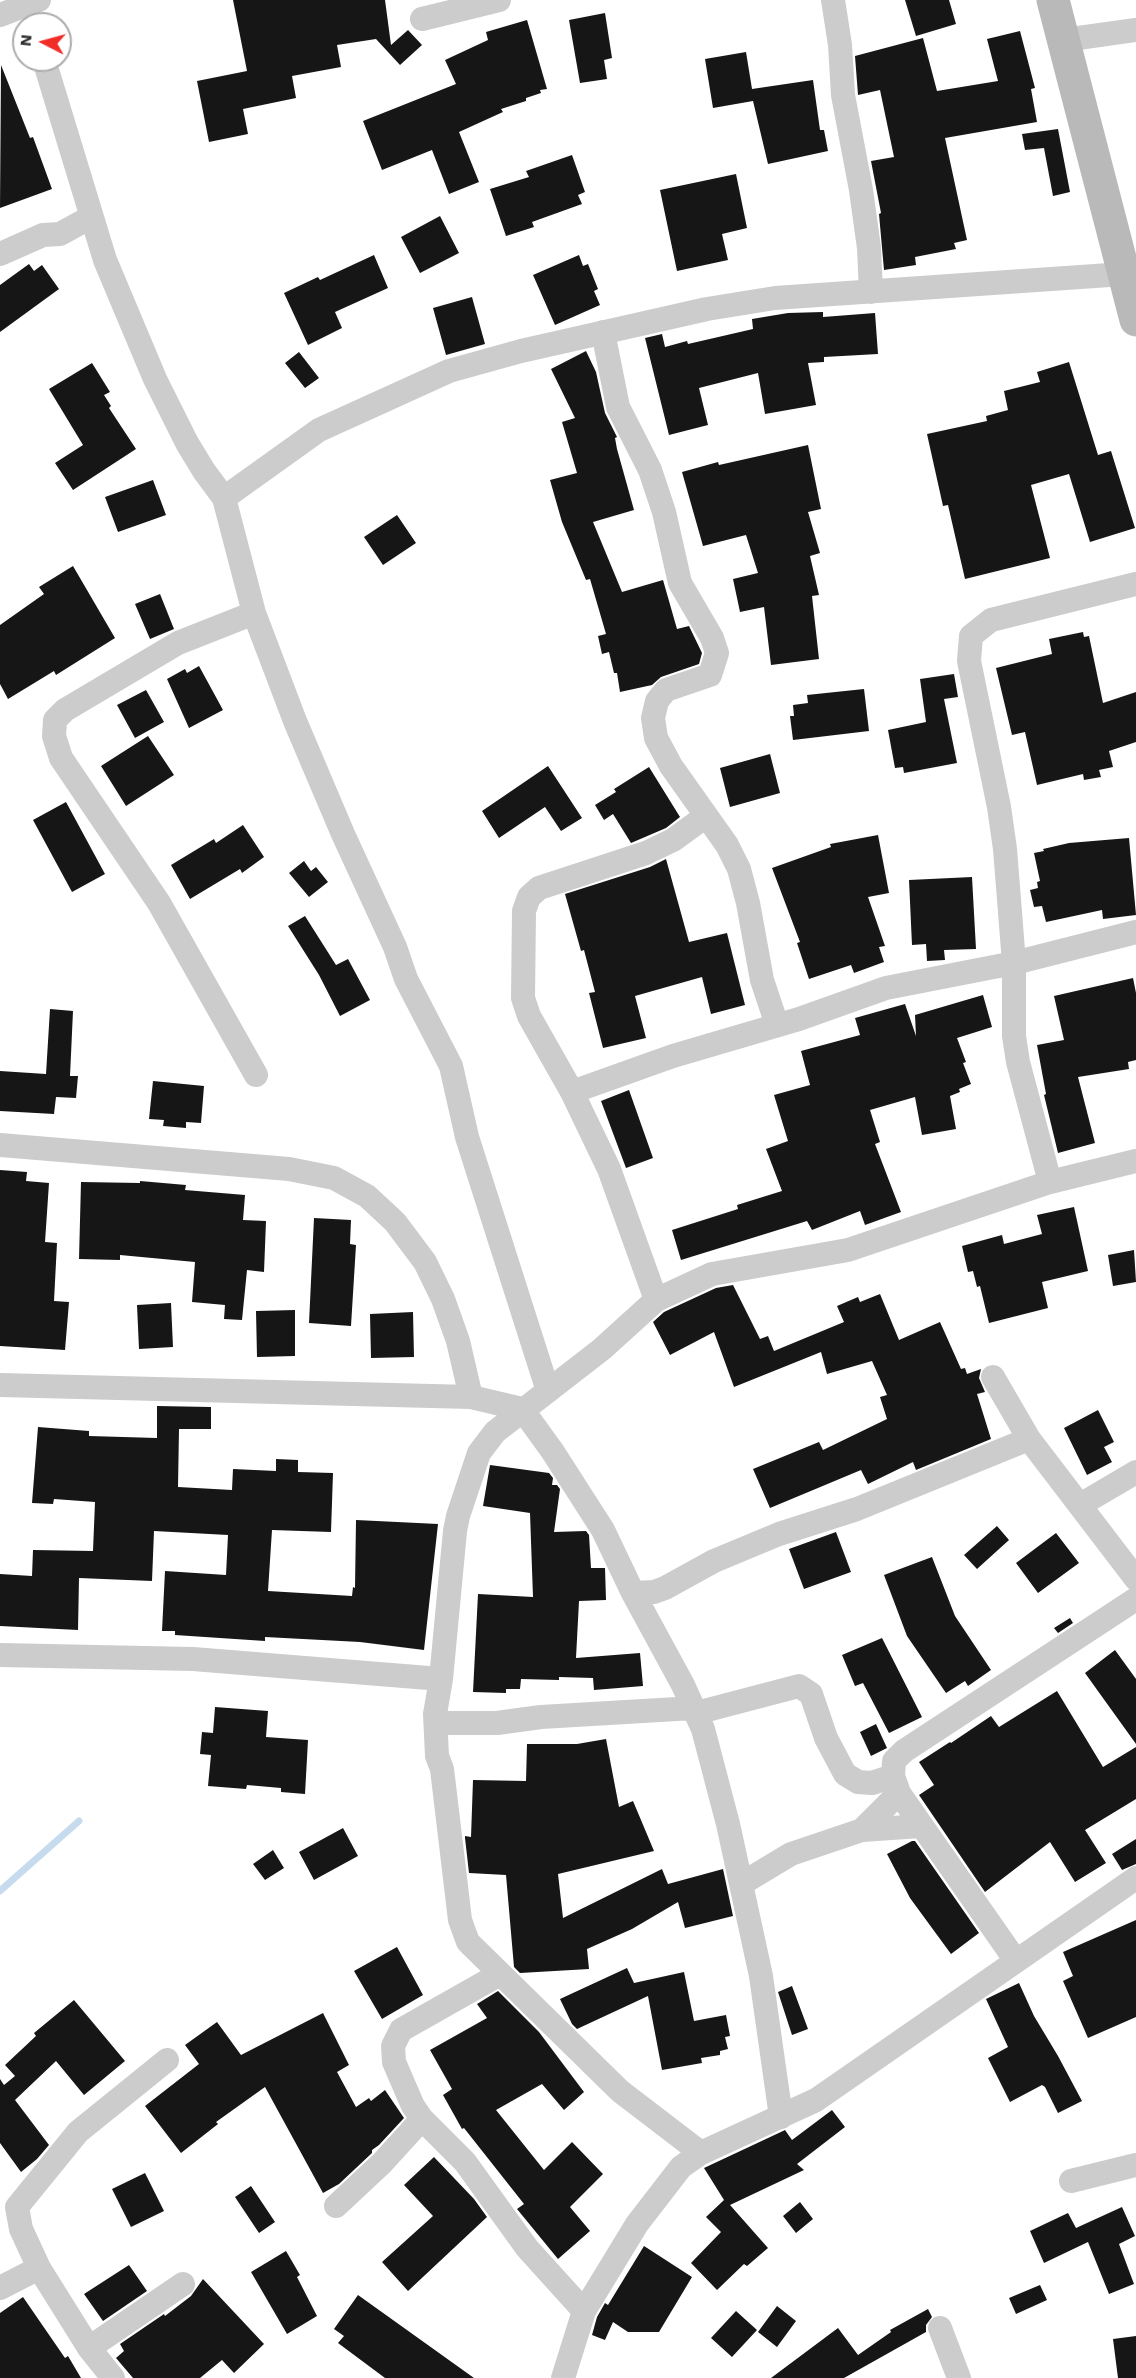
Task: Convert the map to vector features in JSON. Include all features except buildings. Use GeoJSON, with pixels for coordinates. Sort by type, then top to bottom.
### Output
{"type":"FeatureCollection","features":[{"type":"Feature","properties":{"kind":"main road"},"geometry":{"type":"LineString","coordinates":[[1053,0],[1132,300]]}},
{"type":"Feature","properties":{"kind":"street"},"geometry":{"type":"LineString","coordinates":[[422,19],[499,0]]}},
{"type":"Feature","properties":{"kind":"street"},"geometry":{"type":"LineString","coordinates":[[833,0],[840,45],[843,94],[869,248],[871,292]]}},
{"type":"Feature","properties":{"kind":"street"},"geometry":{"type":"LineString","coordinates":[[0,15],[34,10]]}},
{"type":"Feature","properties":{"kind":"street"},"geometry":{"type":"LineString","coordinates":[[1064,40],[1136,30]]}},
{"type":"Feature","properties":{"kind":"street"},"geometry":{"type":"LineString","coordinates":[[48,72],[105,260],[155,379],[187,443],[224,498],[254,612],[295,720],[343,834],[395,947],[406,979],[451,1066],[467,1137],[548,1391]]}},
{"type":"Feature","properties":{"kind":"street"},"geometry":{"type":"LineString","coordinates":[[0,254],[44,235],[60,234],[91,217]]}},
{"type":"Feature","properties":{"kind":"street"},"geometry":{"type":"LineString","coordinates":[[224,498],[319,430],[416,384],[459,368],[707,309],[763,300],[871,292],[1132,300]]}},
{"type":"Feature","properties":{"kind":"street"},"geometry":{"type":"LineString","coordinates":[[603,332],[618,407],[650,470],[664,512],[680,583],[712,638],[717,652],[710,675],[666,690],[657,701],[653,718],[656,738],[672,766],[726,845],[739,869],[748,903],[762,980],[777,1025]]}},
{"type":"Feature","properties":{"kind":"street"},"geometry":{"type":"LineString","coordinates":[[1050,1182],[1018,1062],[1014,1036],[1014,963],[1005,849],[999,807],[969,661],[971,636],[991,620],[1136,584]]}},
{"type":"Feature","properties":{"kind":"street"},"geometry":{"type":"LineString","coordinates":[[254,612],[178,643],[65,710],[55,720],[54,736],[61,758],[159,903],[256,1075]]}},
{"type":"Feature","properties":{"kind":"street"},"geometry":{"type":"LineString","coordinates":[[656,1300],[609,1169],[572,1092],[529,1016],[523,998],[524,911],[529,897],[539,888],[646,853],[673,840],[706,816]]}},
{"type":"Feature","properties":{"kind":"street"},"geometry":{"type":"LineString","coordinates":[[572,1092],[673,1056],[777,1025],[886,988],[1014,963],[1136,932]]}},
{"type":"Feature","properties":{"kind":"street"},"geometry":{"type":"LineString","coordinates":[[0,1144],[289,1169],[334,1178],[367,1196],[395,1222],[424,1262],[443,1299],[458,1341],[471,1396]]}},
{"type":"Feature","properties":{"kind":"street"},"geometry":{"type":"LineString","coordinates":[[701,2153],[620,2091],[468,1942],[460,1920],[442,1769],[437,1756],[436,1700],[441,1679],[458,1516],[479,1453],[495,1432],[602,1348],[656,1300],[711,1274],[848,1250],[1050,1182],[1136,1161]]}},
{"type":"Feature","properties":{"kind":"street"},"geometry":{"type":"LineString","coordinates":[[993,1377],[1029,1439],[1136,1579]]}},
{"type":"Feature","properties":{"kind":"street"},"geometry":{"type":"LineString","coordinates":[[0,1385],[471,1396],[522,1409],[553,1452],[603,1530],[703,1729],[728,1824],[761,1976],[781,2117]]}},
{"type":"Feature","properties":{"kind":"street"},"geometry":{"type":"LineString","coordinates":[[633,1593],[654,1592],[665,1588],[739,1550],[849,1509],[858,1509],[1029,1439]]}},
{"type":"Feature","properties":{"kind":"street"},"geometry":{"type":"LineString","coordinates":[[1080,1505],[1136,1472]]}},
{"type":"Feature","properties":{"kind":"street"},"geometry":{"type":"LineString","coordinates":[[1016,1961],[921,1826],[896,1784],[894,1761],[904,1751],[1136,1599]]}},
{"type":"Feature","properties":{"kind":"street"},"geometry":{"type":"LineString","coordinates":[[0,1655],[193,1659],[441,1679]]}},
{"type":"Feature","properties":{"kind":"street"},"geometry":{"type":"LineString","coordinates":[[437,1723],[497,1723],[541,1717],[695,1711],[799,1686],[811,1694],[826,1738],[845,1774],[858,1782],[896,1784]]}},
{"type":"Feature","properties":{"kind":"street"},"geometry":{"type":"LineString","coordinates":[[862,1830],[896,1784]]}},
{"type":"Feature","properties":{"kind":"street"},"geometry":{"type":"LineString","coordinates":[[741,1884],[791,1854],[862,1830],[921,1826]]}},
{"type":"Feature","properties":{"kind":"street"},"geometry":{"type":"LineString","coordinates":[[563,2378],[584,2311],[638,2224],[681,2167],[701,2153],[816,2100],[1136,1878]]}},
{"type":"Feature","properties":{"kind":"street"},"geometry":{"type":"LineString","coordinates":[[500,1974],[401,2030],[393,2046],[394,2062],[413,2106],[422,2119],[465,2162],[527,2248],[584,2311]]}},
{"type":"Feature","properties":{"kind":"street"},"geometry":{"type":"LineString","coordinates":[[113,2378],[89,2348],[39,2268],[21,2229],[17,2207],[78,2132],[167,2060]]}},
{"type":"Feature","properties":{"kind":"street"},"geometry":{"type":"LineString","coordinates":[[336,2206],[382,2163],[422,2119]]}},
{"type":"Feature","properties":{"kind":"street"},"geometry":{"type":"LineString","coordinates":[[1071,2181],[1136,2165]]}},
{"type":"Feature","properties":{"kind":"street"},"geometry":{"type":"LineString","coordinates":[[0,2288],[39,2268]]}},
{"type":"Feature","properties":{"kind":"street"},"geometry":{"type":"LineString","coordinates":[[89,2348],[183,2284]]}},
{"type":"Feature","properties":{"kind":"street"},"geometry":{"type":"LineString","coordinates":[[940,2328],[959,2378]]}},
{"type":"Feature","properties":{"kind":"waterway"},"geometry":{"type":"LineString","coordinates":[[0,1891],[79,1821]]}}]}
